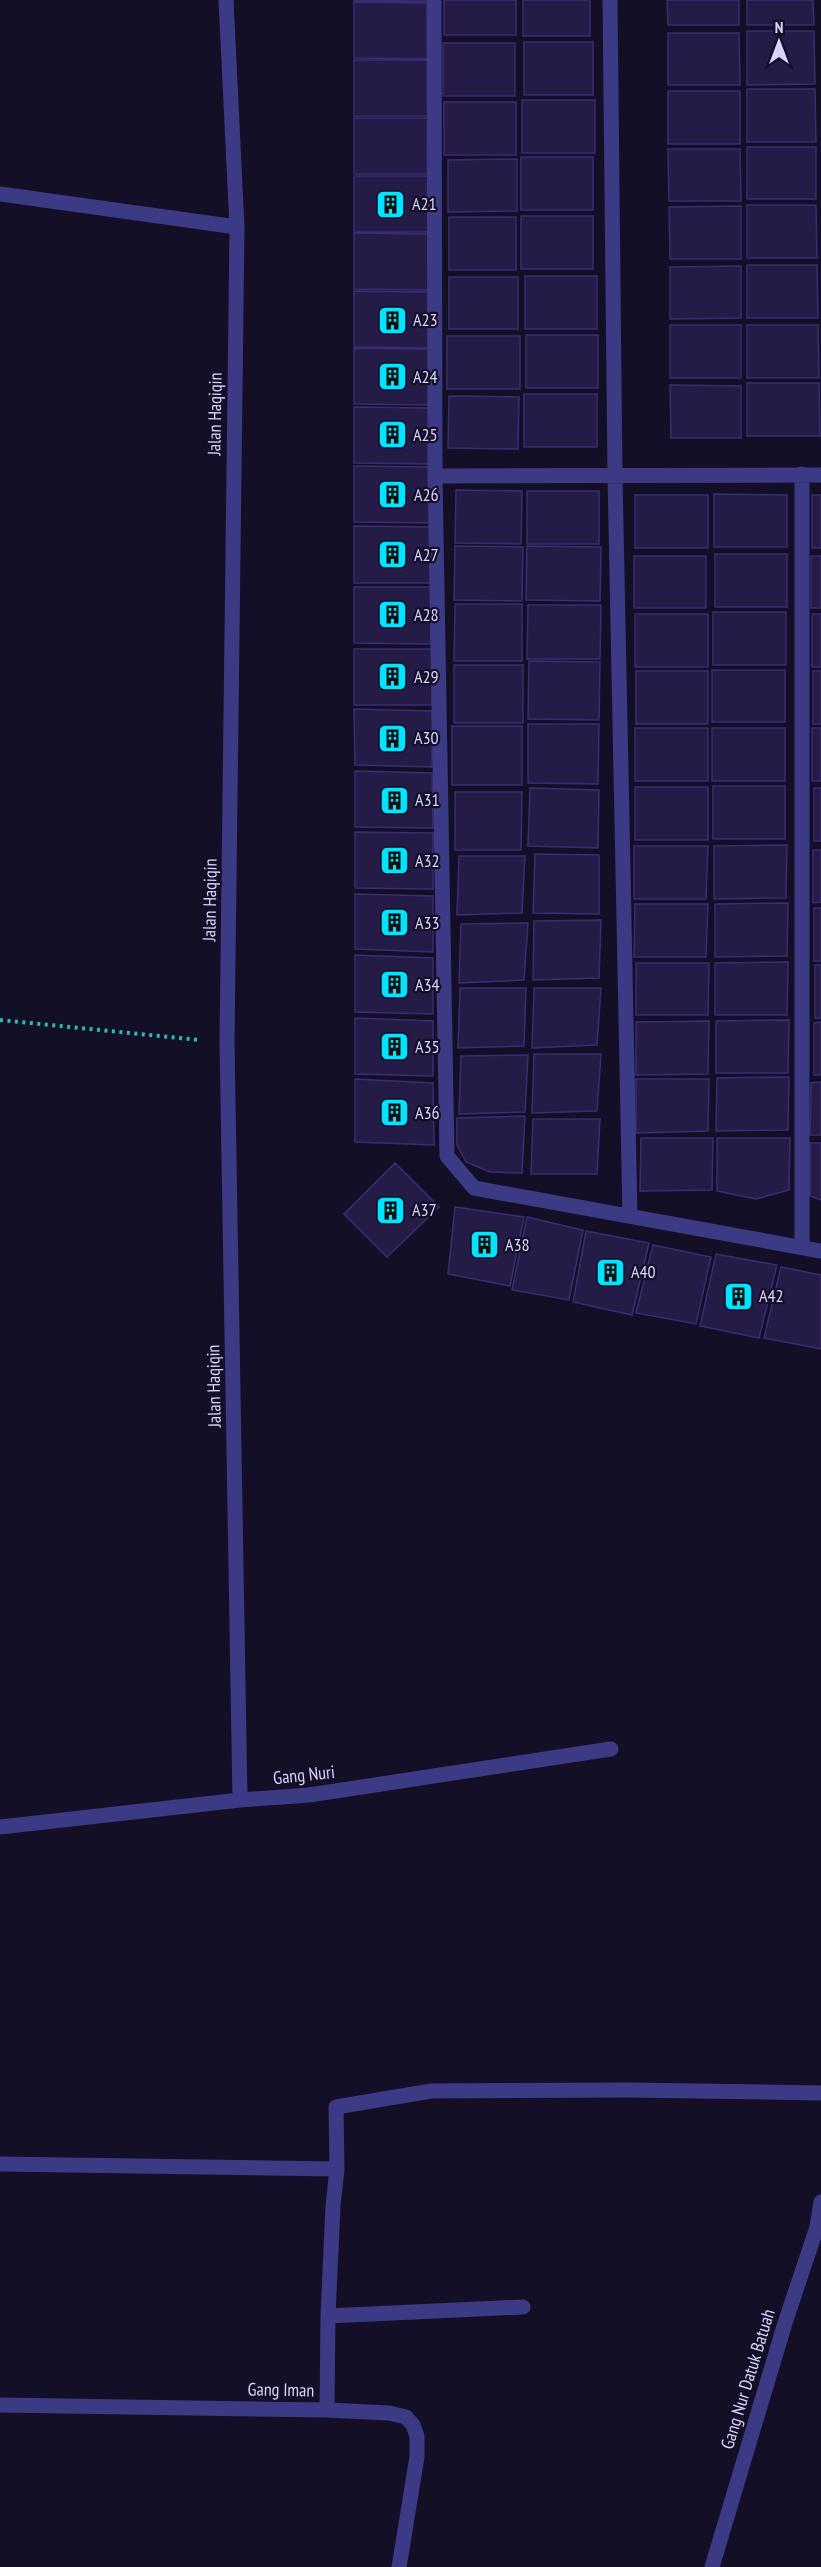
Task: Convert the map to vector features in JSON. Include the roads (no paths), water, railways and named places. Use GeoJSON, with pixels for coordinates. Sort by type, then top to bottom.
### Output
{"type":"FeatureCollection","features":[{"type":"Feature","properties":{"kind":"street","name":"Jalan Haqiqin"},"geometry":{"type":"LineString","coordinates":[[226,0],[237,226],[228,1042],[240,1800]]}},
{"type":"Feature","properties":{"kind":"street"},"geometry":{"type":"LineString","coordinates":[[434,0],[435,476],[447,1156],[474,1188],[821,1251]]}},
{"type":"Feature","properties":{"kind":"street"},"geometry":{"type":"LineString","coordinates":[[610,0],[615,476],[630,1216]]}},
{"type":"Feature","properties":{"kind":"street"},"geometry":{"type":"LineString","coordinates":[[0,194],[237,226]]}},
{"type":"Feature","properties":{"kind":"street"},"geometry":{"type":"LineString","coordinates":[[802,474],[802,1247]]}},
{"type":"Feature","properties":{"kind":"street"},"geometry":{"type":"LineString","coordinates":[[435,476],[821,475]]}},
{"type":"Feature","properties":{"kind":"street","name":"Gang Nuri"},"geometry":{"type":"LineString","coordinates":[[0,1827],[240,1800],[309,1796],[611,1749]]}},
{"type":"Feature","properties":{"kind":"street"},"geometry":{"type":"LineString","coordinates":[[327,2410],[328,2316],[337,2169],[336,2107],[431,2091],[631,2090],[821,2093]]}},
{"type":"Feature","properties":{"kind":"street"},"geometry":{"type":"LineString","coordinates":[[0,2164],[337,2169]]}},
{"type":"Feature","properties":{"kind":"street","name":"Gang Nur Datuk Batuah"},"geometry":{"type":"LineString","coordinates":[[712,2567],[782,2334],[819,2228],[821,2202]]}},
{"type":"Feature","properties":{"kind":"street"},"geometry":{"type":"LineString","coordinates":[[328,2316],[523,2307]]}},
{"type":"Feature","properties":{"kind":"street","name":"Gang Iman"},"geometry":{"type":"LineString","coordinates":[[0,2405],[327,2410],[390,2413],[406,2417],[413,2425],[417,2436],[417,2457],[399,2567]]}},
{"type":"Feature","properties":{"kind":"place","name":"A21"},"geometry":{"type":"Point","coordinates":[391,204]}},
{"type":"Feature","properties":{"kind":"place","name":"A23"},"geometry":{"type":"Point","coordinates":[392,320]}},
{"type":"Feature","properties":{"kind":"place","name":"A24"},"geometry":{"type":"Point","coordinates":[392,377]}},
{"type":"Feature","properties":{"kind":"place","name":"A25"},"geometry":{"type":"Point","coordinates":[392,435]}},
{"type":"Feature","properties":{"kind":"place","name":"A26"},"geometry":{"type":"Point","coordinates":[393,495]}},
{"type":"Feature","properties":{"kind":"place","name":"A27"},"geometry":{"type":"Point","coordinates":[393,555]}},
{"type":"Feature","properties":{"kind":"place","name":"A28"},"geometry":{"type":"Point","coordinates":[393,615]}},
{"type":"Feature","properties":{"kind":"place","name":"A29"},"geometry":{"type":"Point","coordinates":[393,677]}},
{"type":"Feature","properties":{"kind":"place","name":"A30"},"geometry":{"type":"Point","coordinates":[393,738]}},
{"type":"Feature","properties":{"kind":"place","name":"A31"},"geometry":{"type":"Point","coordinates":[394,800]}},
{"type":"Feature","properties":{"kind":"place","name":"A32"},"geometry":{"type":"Point","coordinates":[394,861]}},
{"type":"Feature","properties":{"kind":"place","name":"A33"},"geometry":{"type":"Point","coordinates":[394,923]}},
{"type":"Feature","properties":{"kind":"place","name":"A34"},"geometry":{"type":"Point","coordinates":[394,985]}},
{"type":"Feature","properties":{"kind":"place","name":"A35"},"geometry":{"type":"Point","coordinates":[394,1047]}},
{"type":"Feature","properties":{"kind":"place","name":"A36"},"geometry":{"type":"Point","coordinates":[394,1113]}},
{"type":"Feature","properties":{"kind":"place","name":"A37"},"geometry":{"type":"Point","coordinates":[391,1210]}},
{"type":"Feature","properties":{"kind":"place","name":"A38"},"geometry":{"type":"Point","coordinates":[484,1245]}},
{"type":"Feature","properties":{"kind":"place","name":"A40"},"geometry":{"type":"Point","coordinates":[610,1272]}},
{"type":"Feature","properties":{"kind":"place","name":"A42"},"geometry":{"type":"Point","coordinates":[738,1296]}}]}
